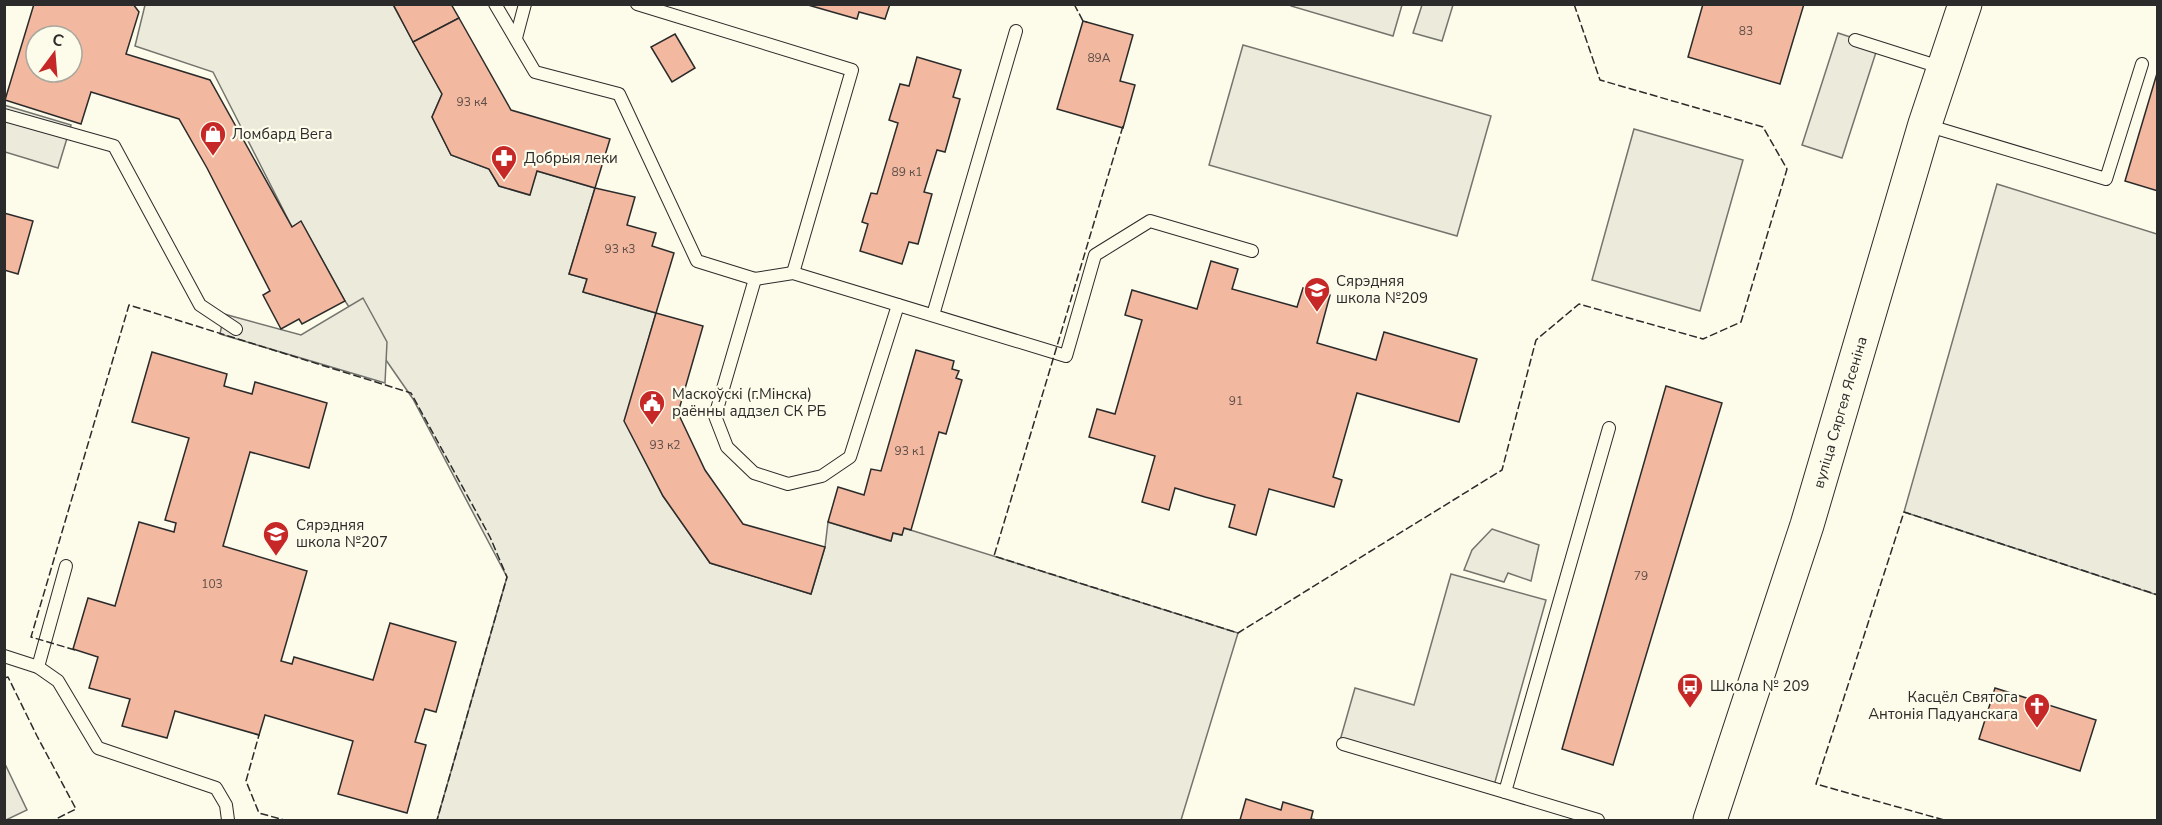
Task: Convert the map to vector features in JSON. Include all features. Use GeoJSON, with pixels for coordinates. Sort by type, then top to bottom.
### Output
{"type":"FeatureCollection","features":[{"type":"Feature","properties":{"kind":"main road","name":"вуліца Сяргея Ясеніна"},"geometry":{"type":"LineString","coordinates":[[1710,820],[1807,525],[1925,124],[1965,4]]}},
{"type":"Feature","properties":{"kind":"lane"},"geometry":{"type":"LineString","coordinates":[[495,4],[535,72],[619,94],[697,261],[755,279],[794,273],[1066,356],[1095,255],[1150,221],[1252,251]]}},
{"type":"Feature","properties":{"kind":"lane"},"geometry":{"type":"LineString","coordinates":[[516,38],[525,4]]}},
{"type":"Feature","properties":{"kind":"lane"},"geometry":{"type":"LineString","coordinates":[[637,4],[852,70],[794,273]]}},
{"type":"Feature","properties":{"kind":"lane"},"geometry":{"type":"LineString","coordinates":[[933,315],[1016,31]]}},
{"type":"Feature","properties":{"kind":"lane"},"geometry":{"type":"LineString","coordinates":[[1856,40],[1944,68]]}},
{"type":"Feature","properties":{"kind":"lane"},"geometry":{"type":"LineString","coordinates":[[1925,124],[2106,179],[2142,64]]}},
{"type":"Feature","properties":{"kind":"lane"},"geometry":{"type":"LineString","coordinates":[[4,115],[114,146],[200,305],[236,329]]}},
{"type":"Feature","properties":{"kind":"lane"},"geometry":{"type":"LineString","coordinates":[[755,279],[715,416],[727,447],[754,473],[788,484],[822,476],[849,457],[898,305]]}},
{"type":"Feature","properties":{"kind":"lane"},"geometry":{"type":"LineString","coordinates":[[1505,792],[1609,428]]}},
{"type":"Feature","properties":{"kind":"lane"},"geometry":{"type":"LineString","coordinates":[[38,667],[66,566]]}},
{"type":"Feature","properties":{"kind":"lane"},"geometry":{"type":"LineString","coordinates":[[4,656],[38,667],[58,681],[98,748],[216,788],[226,805],[228,820]]}},
{"type":"Feature","properties":{"kind":"lane"},"geometry":{"type":"LineString","coordinates":[[1343,744],[1598,820]]}},
{"type":"Feature","properties":{"kind":"shaded area"},"geometry":{"type":"Polygon","coordinates":[[[1291,4],[1402,5],[1393,36],[1291,6],[1291,4]]]}},
{"type":"Feature","properties":{"kind":"shaded area"},"geometry":{"type":"Polygon","coordinates":[[[145,5],[393,5],[442,94],[432,117],[451,155],[489,169],[499,186],[529,195],[537,171],[595,188],[569,274],[587,279],[583,292],[656,313],[625,421],[663,496],[710,563],[811,594],[825,547],[828,522],[890,541],[893,533],[901,535],[904,528],[1238,633],[1181,820],[437,820],[507,577],[413,399],[345,301],[301,222],[292,227],[213,72],[135,46],[145,5]]]}},
{"type":"Feature","properties":{"kind":"shaded area"},"geometry":{"type":"Polygon","coordinates":[[[1422,5],[1453,5],[1442,41],[1413,33],[1422,5]]]}},
{"type":"Feature","properties":{"kind":"shaded area"},"geometry":{"type":"Polygon","coordinates":[[[1838,33],[1878,46],[1842,158],[1802,145],[1838,33]]]}},
{"type":"Feature","properties":{"kind":"shaded area"},"geometry":{"type":"Polygon","coordinates":[[[1243,45],[1491,116],[1457,236],[1209,165],[1243,45]]]}},
{"type":"Feature","properties":{"kind":"shaded area"},"geometry":{"type":"Polygon","coordinates":[[[4,105],[71,125],[58,168],[5,152],[4,105]]]}},
{"type":"Feature","properties":{"kind":"shaded area"},"geometry":{"type":"Polygon","coordinates":[[[1634,129],[1743,160],[1700,311],[1592,280],[1634,129]]]}},
{"type":"Feature","properties":{"kind":"shaded area"},"geometry":{"type":"Polygon","coordinates":[[[1997,184],[2157,234],[2157,595],[1904,512],[1997,184]]]}},
{"type":"Feature","properties":{"kind":"shaded area"},"geometry":{"type":"Polygon","coordinates":[[[363,298],[387,342],[385,383],[220,334],[224,314],[301,335],[363,298]]]}},
{"type":"Feature","properties":{"kind":"shaded area"},"geometry":{"type":"Polygon","coordinates":[[[1492,529],[1539,545],[1531,581],[1508,573],[1504,582],[1464,570],[1472,550],[1492,529]]]}},
{"type":"Feature","properties":{"kind":"shaded area"},"geometry":{"type":"Polygon","coordinates":[[[1451,574],[1546,600],[1493,789],[1339,744],[1355,688],[1414,705],[1451,574]]]}},
{"type":"Feature","properties":{"kind":"shaded area"},"geometry":{"type":"Polygon","coordinates":[[[5,764],[27,810],[4,820],[5,764]]]}},
{"type":"Feature","properties":{"kind":"building"},"geometry":{"type":"Polygon","coordinates":[[[34,4],[133,4],[139,12],[126,54],[210,80],[292,227],[301,221],[345,301],[302,324],[299,319],[281,329],[263,295],[270,291],[207,168],[179,119],[91,92],[81,124],[5,100],[24,37],[24,84],[84,84],[84,24],[28,24],[34,4]]]}},
{"type":"Feature","properties":{"kind":"building"},"geometry":{"type":"Polygon","coordinates":[[[393,4],[451,4],[459,18],[413,42],[393,4]]]}},
{"type":"Feature","properties":{"kind":"building"},"geometry":{"type":"Polygon","coordinates":[[[890,4],[885,19],[859,12],[857,19],[808,5],[890,4]]]}},
{"type":"Feature","properties":{"kind":"building"},"geometry":{"type":"Polygon","coordinates":[[[1703,4],[1804,4],[1780,84],[1688,57],[1703,4]]]}},
{"type":"Feature","properties":{"kind":"building"},"geometry":{"type":"Polygon","coordinates":[[[459,18],[511,110],[610,139],[595,188],[537,171],[530,195],[499,186],[489,169],[451,155],[432,117],[442,94],[413,42],[459,18]]]}},
{"type":"Feature","properties":{"kind":"building"},"geometry":{"type":"Polygon","coordinates":[[[1083,21],[1133,35],[1120,81],[1135,85],[1123,128],[1057,109],[1083,21]]]}},
{"type":"Feature","properties":{"kind":"building"},"geometry":{"type":"Polygon","coordinates":[[[675,34],[695,68],[672,82],[651,47],[675,34]]]}},
{"type":"Feature","properties":{"kind":"building"},"geometry":{"type":"Polygon","coordinates":[[[917,57],[961,70],[953,97],[960,99],[945,152],[937,150],[924,192],[932,194],[918,244],[909,242],[902,264],[860,251],[868,224],[862,222],[871,193],[877,194],[898,123],[889,120],[900,84],[909,86],[917,57]]]}},
{"type":"Feature","properties":{"kind":"building"},"geometry":{"type":"Polygon","coordinates":[[[2158,70],[2158,191],[2125,181],[2158,70]]]}},
{"type":"Feature","properties":{"kind":"building"},"geometry":{"type":"Polygon","coordinates":[[[595,188],[635,197],[627,225],[656,233],[652,246],[674,253],[656,313],[583,292],[587,279],[569,274],[595,188]]]}},
{"type":"Feature","properties":{"kind":"building"},"geometry":{"type":"Polygon","coordinates":[[[4,213],[33,221],[18,274],[4,270],[4,213]]]}},
{"type":"Feature","properties":{"kind":"building"},"geometry":{"type":"Polygon","coordinates":[[[1211,261],[1238,269],[1232,289],[1297,307],[1303,288],[1330,295],[1317,343],[1376,360],[1384,332],[1477,359],[1459,422],[1357,393],[1333,477],[1342,480],[1334,507],[1269,489],[1256,535],[1229,527],[1235,505],[1175,488],[1169,510],[1142,502],[1155,456],[1089,437],[1097,409],[1115,414],[1142,320],[1125,315],[1132,290],[1197,309],[1211,261]]]}},
{"type":"Feature","properties":{"kind":"building"},"geometry":{"type":"Polygon","coordinates":[[[656,313],[703,326],[678,413],[705,470],[743,524],[825,547],[811,594],[710,563],[663,496],[624,421],[656,313]]]}},
{"type":"Feature","properties":{"kind":"building"},"geometry":{"type":"Polygon","coordinates":[[[916,350],[954,361],[952,369],[959,371],[956,378],[962,380],[946,434],[939,432],[911,530],[904,528],[902,535],[893,533],[891,541],[828,522],[838,487],[864,495],[871,469],[881,471],[916,350]]]}},
{"type":"Feature","properties":{"kind":"building"},"geometry":{"type":"Polygon","coordinates":[[[152,352],[227,374],[224,386],[252,394],[255,382],[327,403],[309,468],[250,452],[223,546],[307,571],[281,661],[292,664],[294,657],[373,680],[390,623],[456,642],[436,712],[425,709],[415,742],[426,745],[407,813],[338,794],[353,741],[265,715],[259,735],[175,711],[167,738],[122,726],[130,699],[89,688],[98,657],[73,649],[88,598],[115,606],[139,522],[174,532],[176,523],[165,520],[189,438],[132,422],[152,352]]]}},
{"type":"Feature","properties":{"kind":"building"},"geometry":{"type":"Polygon","coordinates":[[[1666,386],[1722,403],[1613,765],[1562,749],[1666,386]]]}},
{"type":"Feature","properties":{"kind":"building","name":"Касцёл Святога Антонія Падуанскага"},"geometry":{"type":"Polygon","coordinates":[[[1995,688],[2096,720],[2080,771],[1979,739],[1995,688]]]}},
{"type":"Feature","properties":{"kind":"building"},"geometry":{"type":"Polygon","coordinates":[[[1246,799],[1281,810],[1283,802],[1313,811],[1311,819],[1317,820],[1240,820],[1246,799]]]}},
{"type":"Feature","properties":{"kind":"fence"},"geometry":{"type":"LineString","coordinates":[[1074,4],[1083,21],[1087,22]]}},
{"type":"Feature","properties":{"kind":"fence"},"geometry":{"type":"LineString","coordinates":[[1123,126],[994,556],[1238,633],[1502,470],[1536,340],[1579,304],[1703,339],[1741,322],[1787,169],[1763,127],[1600,80],[1574,4]]}},
{"type":"Feature","properties":{"kind":"fence"},"geometry":{"type":"LineString","coordinates":[[75,650],[31,637],[129,305],[411,393],[490,537],[507,577],[437,820]]}},
{"type":"Feature","properties":{"kind":"fence"},"geometry":{"type":"LineString","coordinates":[[1944,820],[1816,784],[1904,512],[2158,595]]}},
{"type":"Feature","properties":{"kind":"fence"},"geometry":{"type":"LineString","coordinates":[[4,678],[8,677],[76,809],[54,820]]}},
{"type":"Feature","properties":{"kind":"fence"},"geometry":{"type":"LineString","coordinates":[[255,734],[259,735],[246,781],[259,813],[284,820]]}},
{"type":"Feature","properties":{"kind":"place","name":"Ломбард Вега"},"geometry":{"type":"Point","coordinates":[213,157]}},
{"type":"Feature","properties":{"kind":"place","name":"Добрыя леки"},"geometry":{"type":"Point","coordinates":[504,181]}},
{"type":"Feature","properties":{"kind":"place","name":"Сярэдняя школа №209"},"geometry":{"type":"Point","coordinates":[1317,313]}},
{"type":"Feature","properties":{"kind":"place","name":"Маскоўскі (г.Мінска) раённы аддзел СК РБ"},"geometry":{"type":"Point","coordinates":[652,426]}},
{"type":"Feature","properties":{"kind":"place","name":"Сярэдняя школа №207"},"geometry":{"type":"Point","coordinates":[276,557]}},
{"type":"Feature","properties":{"kind":"place","name":"Школа № 209"},"geometry":{"type":"Point","coordinates":[1690,709]}},
{"type":"Feature","properties":{"kind":"place","name":"Касцёл Святога Антонія Падуанскага"},"geometry":{"type":"Point","coordinates":[2037,729]}}]}
